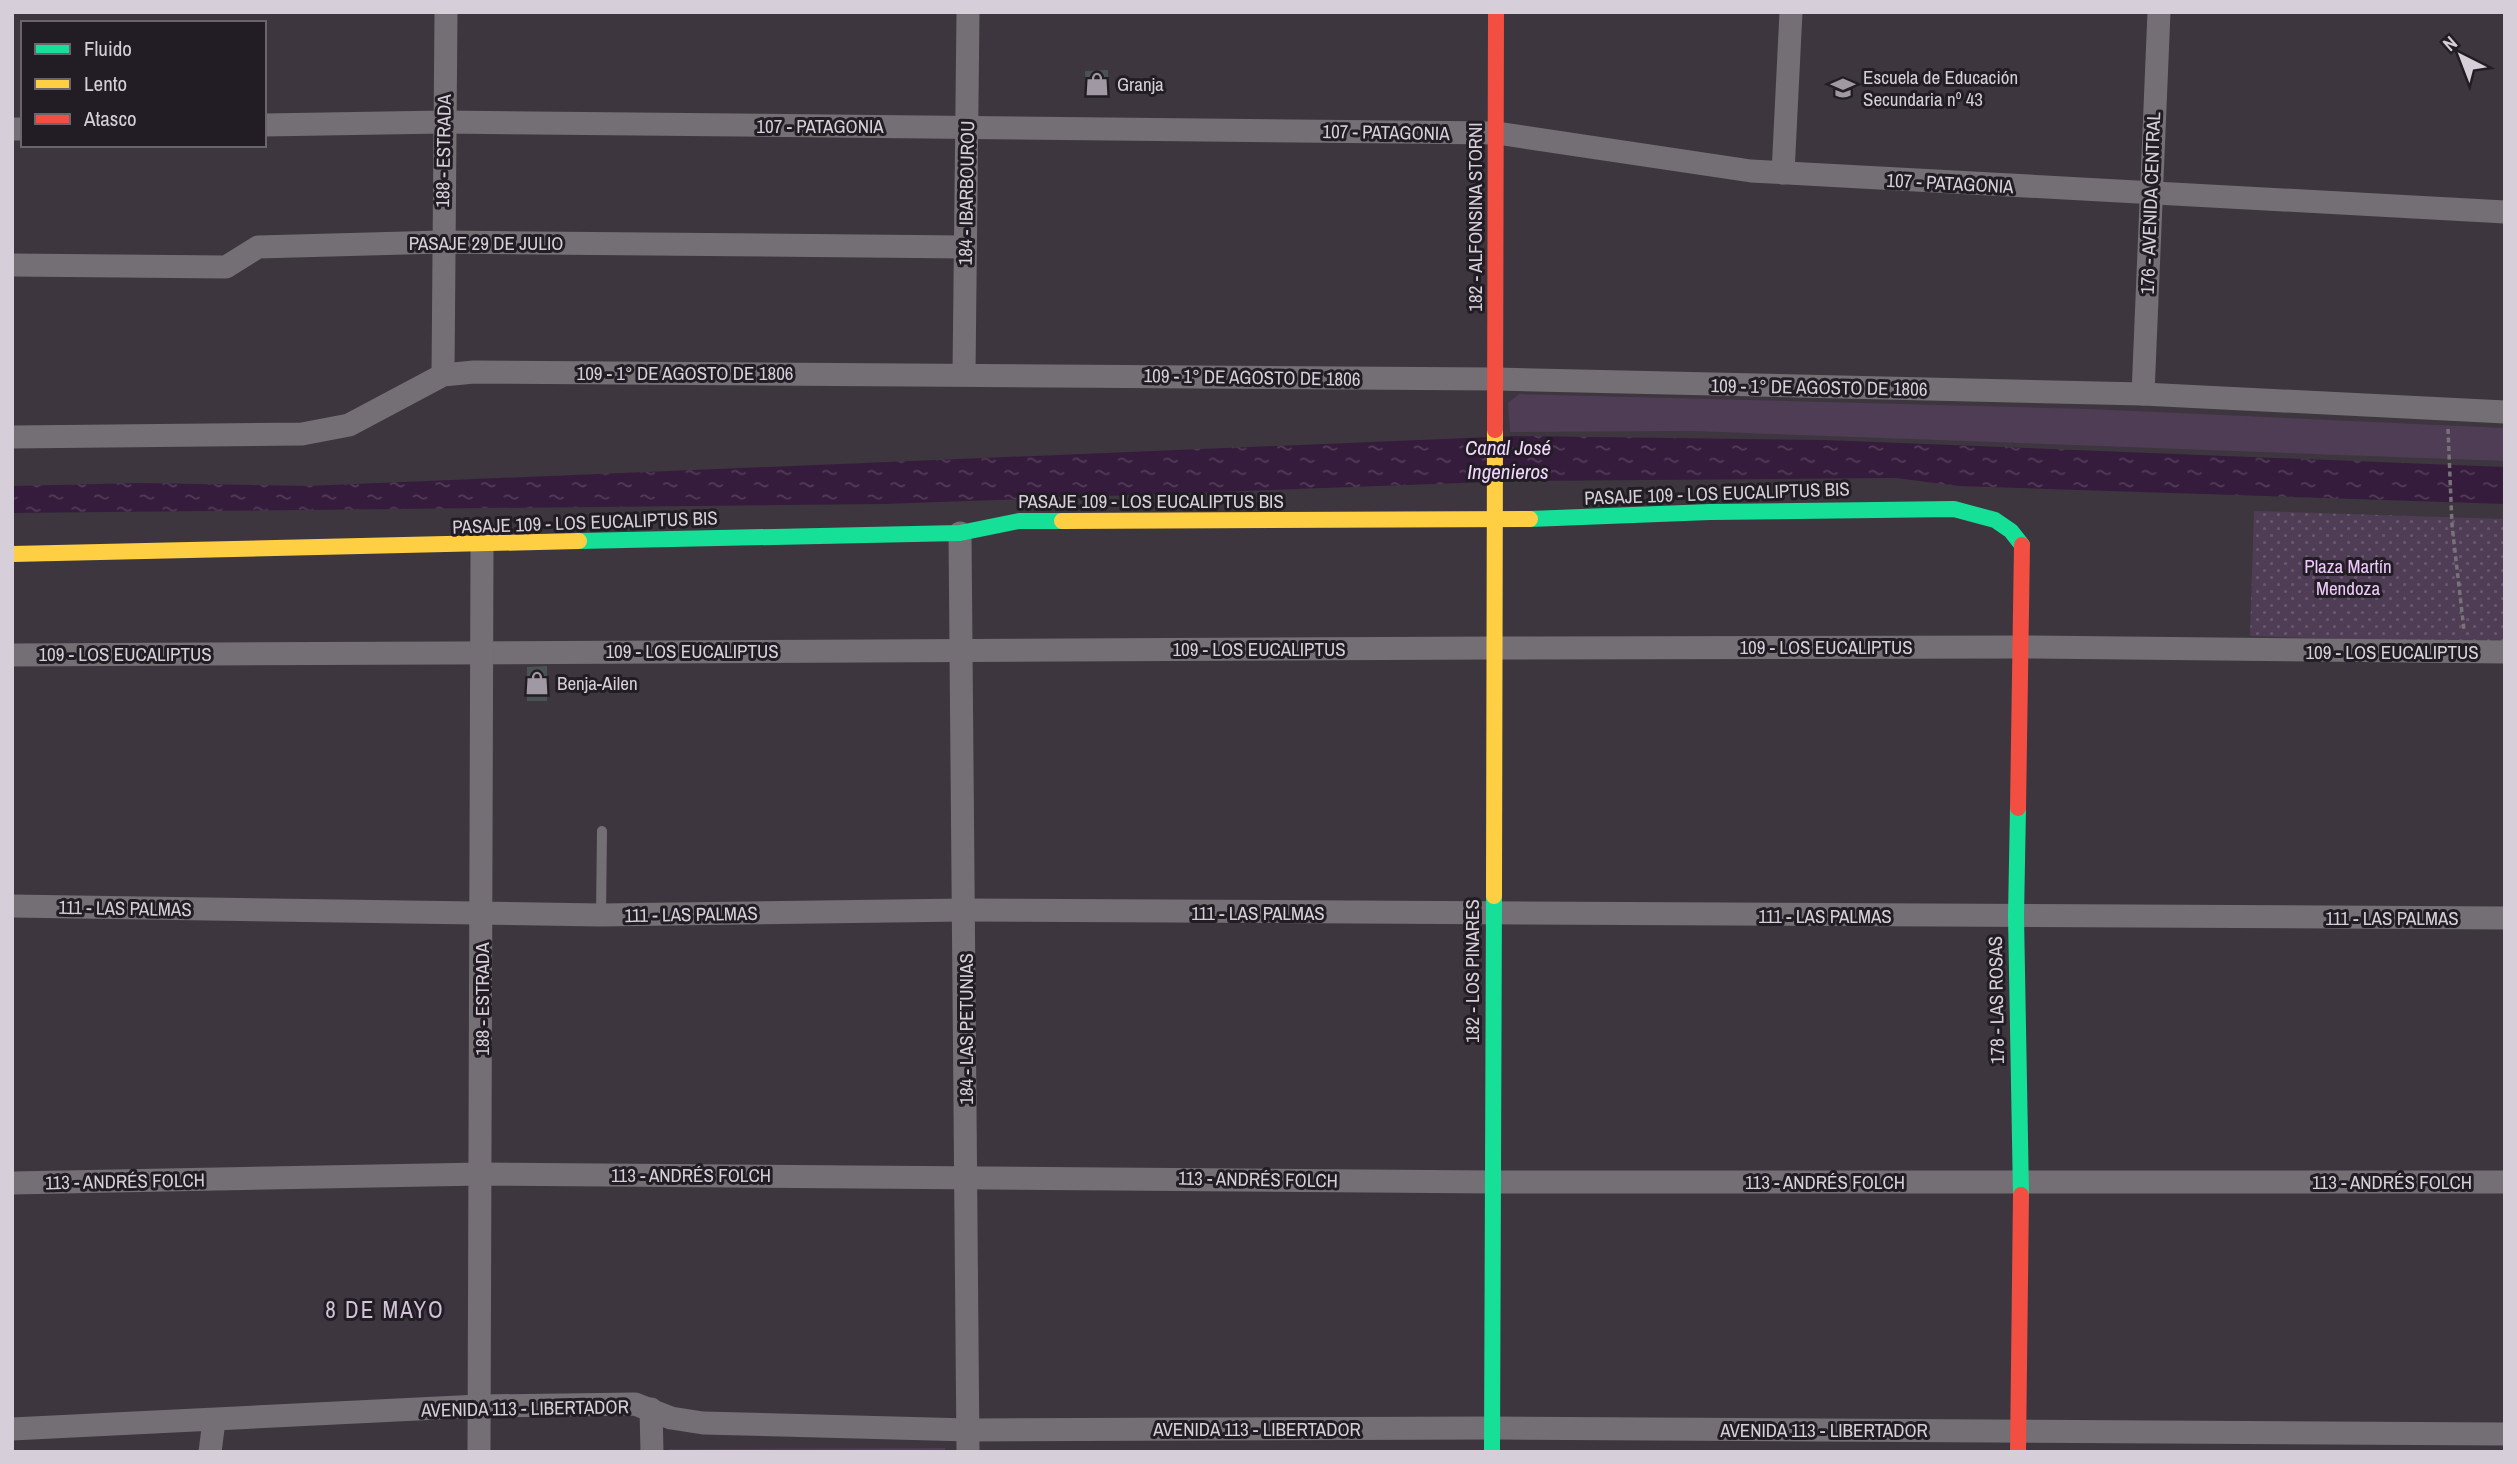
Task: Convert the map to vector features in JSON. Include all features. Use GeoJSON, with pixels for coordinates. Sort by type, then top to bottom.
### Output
{"type":"FeatureCollection","features":[{"type":"Feature","properties":{"kind":"street","name":"188 - ESTRADA"},"geometry":{"type":"LineString","coordinates":[[443,375],[446,12]]}},
{"type":"Feature","properties":{"kind":"street","name":"184 - IBARBOUROU"},"geometry":{"type":"LineString","coordinates":[[964,374],[968,12]]}},
{"type":"Feature","properties":{"kind":"street","name":"182 - ALFONSINA STORNI"},"geometry":{"type":"LineString","coordinates":[[1493,491],[1496,379],[1496,12]]}},
{"type":"Feature","properties":{"kind":"street"},"geometry":{"type":"LineString","coordinates":[[1783,173],[1791,12]]}},
{"type":"Feature","properties":{"kind":"street","name":"176 - AVENIDA CENTRAL"},"geometry":{"type":"LineString","coordinates":[[2143,394],[2159,12]]}},
{"type":"Feature","properties":{"kind":"street","name":"107 - PATAGONIA"},"geometry":{"type":"LineString","coordinates":[[266,125],[444,122],[1496,133],[1783,173],[2505,212]]}},
{"type":"Feature","properties":{"kind":"street","name":"PASAJE 29 DE JULIO"},"geometry":{"type":"LineString","coordinates":[[12,265],[226,267],[258,247],[442,242],[965,247]]}},
{"type":"Feature","properties":{"kind":"street","name":"109 - 1° DE AGOSTO DE 1806"},"geometry":{"type":"LineString","coordinates":[[12,437],[302,434],[349,425],[443,375],[964,374],[1496,379],[2143,394],[2505,412]]}},
{"type":"Feature","properties":{"kind":"street","name":"182 - LOS PINARES"},"geometry":{"type":"LineString","coordinates":[[1492,1452],[1495,648],[1493,491]]}},
{"type":"Feature","properties":{"kind":"street","name":"PASAJE 109 - LOS EUCALIPTUS BIS"},"geometry":{"type":"LineString","coordinates":[[12,554],[482,546],[960,533],[1019,521],[1493,522],[1710,512],[1954,509],[1988,515],[2001,522],[2015,534],[2024,548]]}},
{"type":"Feature","properties":{"kind":"street","name":"184 - LAS PETUNIAS"},"geometry":{"type":"LineString","coordinates":[[960,533],[968,1176],[968,1441]]}},
{"type":"Feature","properties":{"kind":"street","name":"188 - ESTRADA"},"geometry":{"type":"LineString","coordinates":[[479,1452],[482,546]]}},
{"type":"Feature","properties":{"kind":"street","name":"178 - LAS ROSAS"},"geometry":{"type":"LineString","coordinates":[[2018,1442],[2021,1183],[2016,916],[2024,548]]}},
{"type":"Feature","properties":{"kind":"street","name":"109 - LOS EUCALIPTUS"},"geometry":{"type":"LineString","coordinates":[[12,655],[2022,647],[2505,652]]}},
{"type":"Feature","properties":{"kind":"street","name":"111 - LAS PALMAS"},"geometry":{"type":"LineString","coordinates":[[12,906],[601,915],[965,910],[1493,915],[2505,918]]}},
{"type":"Feature","properties":{"kind":"street","name":"113 - ANDRÉS FOLCH"},"geometry":{"type":"LineString","coordinates":[[12,1183],[482,1174],[1493,1182],[2505,1182]]}},
{"type":"Feature","properties":{"kind":"street","name":"AVENIDA 113 - LIBERTADOR"},"geometry":{"type":"LineString","coordinates":[[12,1429],[479,1406],[635,1404],[671,1418],[703,1423],[968,1441],[1493,1428],[2018,1442],[2505,1434]]}},
{"type":"Feature","properties":{"kind":"street"},"geometry":{"type":"LineString","coordinates":[[651,1409],[652,1452]]}},
{"type":"Feature","properties":{"kind":"street"},"geometry":{"type":"LineString","coordinates":[[210,1452],[214,1421]]}},
{"type":"Feature","properties":{"kind":"lane"},"geometry":{"type":"LineString","coordinates":[[601,915],[602,831]]}},
{"type":"Feature","properties":{"kind":"path"},"geometry":{"type":"LineString","coordinates":[[2448,444],[2452,525],[2467,653]]}},
{"type":"Feature","properties":{"kind":"green space"},"geometry":{"type":"Polygon","coordinates":[[[1519,394],[2090,409],[2505,428],[2505,461],[1692,431],[1510,432],[1508,403],[1519,394]]]}},
{"type":"Feature","properties":{"kind":"green space","name":"Plaza Martín Mendoza"},"geometry":{"type":"Polygon","coordinates":[[[2254,511],[2505,519],[2505,644],[2250,636],[2254,511]]]}},
{"type":"Feature","properties":{"kind":"green space"},"geometry":{"type":"Polygon","coordinates":[[[945,1448],[945,1452],[669,1452],[669,1449],[945,1448]]]}},
{"type":"Feature","properties":{"kind":"water","name":"Canal José Ingenieros"},"geometry":{"type":"Polygon","coordinates":[[[1515,436],[1825,440],[2505,467],[2505,504],[1959,486],[1895,478],[1516,481],[885,504],[12,513],[12,486],[140,483],[307,486],[1515,436]]]}},
{"type":"Feature","properties":{"kind":"building","name":"Granja"},"geometry":{"type":"Polygon","coordinates":[[[1108,70],[1109,96],[1086,97],[1085,71],[1108,70]]]}},
{"type":"Feature","properties":{"kind":"building","name":"Benja-Ailen"},"geometry":{"type":"Polygon","coordinates":[[[547,666],[547,701],[527,701],[527,667],[547,666]]]}},
{"type":"Feature","properties":{"kind":"traffic: fast"},"geometry":{"type":"LineString","coordinates":[[1530,519],[1710,512],[1954,509],[1995,520],[2011,531],[2022,545]]}},
{"type":"Feature","properties":{"kind":"traffic: fast"},"geometry":{"type":"LineString","coordinates":[[579,541],[960,533],[1019,521],[1062,521]]}},
{"type":"Feature","properties":{"kind":"traffic: fast"},"geometry":{"type":"LineString","coordinates":[[2018,808],[2016,916],[2021,1195]]}},
{"type":"Feature","properties":{"kind":"traffic: fast"},"geometry":{"type":"LineString","coordinates":[[1492,1452],[1494,896]]}},
{"type":"Feature","properties":{"kind":"traffic: slow"},"geometry":{"type":"LineString","coordinates":[[1494,896],[1495,430]]}},
{"type":"Feature","properties":{"kind":"traffic: slow"},"geometry":{"type":"LineString","coordinates":[[1062,521],[1530,519]]}},
{"type":"Feature","properties":{"kind":"traffic: slow"},"geometry":{"type":"LineString","coordinates":[[12,554],[579,541]]}},
{"type":"Feature","properties":{"kind":"traffic: jam"},"geometry":{"type":"LineString","coordinates":[[1495,430],[1496,12]]}},
{"type":"Feature","properties":{"kind":"traffic: jam"},"geometry":{"type":"LineString","coordinates":[[2018,808],[2022,545]]}},
{"type":"Feature","properties":{"kind":"traffic: jam"},"geometry":{"type":"LineString","coordinates":[[2018,1452],[2021,1195]]}},
{"type":"Feature","properties":{"kind":"place","name":"Granja"},"geometry":{"type":"Point","coordinates":[1097,84]}},
{"type":"Feature","properties":{"kind":"place","name":"Escuela de Educación Secundaria nº 43"},"geometry":{"type":"Point","coordinates":[1843,88]}},
{"type":"Feature","properties":{"kind":"place","name":"Benja-Ailen"},"geometry":{"type":"Point","coordinates":[537,683]}},
{"type":"Feature","properties":{"kind":"district","name":"8 DE MAYO"},"geometry":{"type":"Point","coordinates":[385,1309]}}]}
